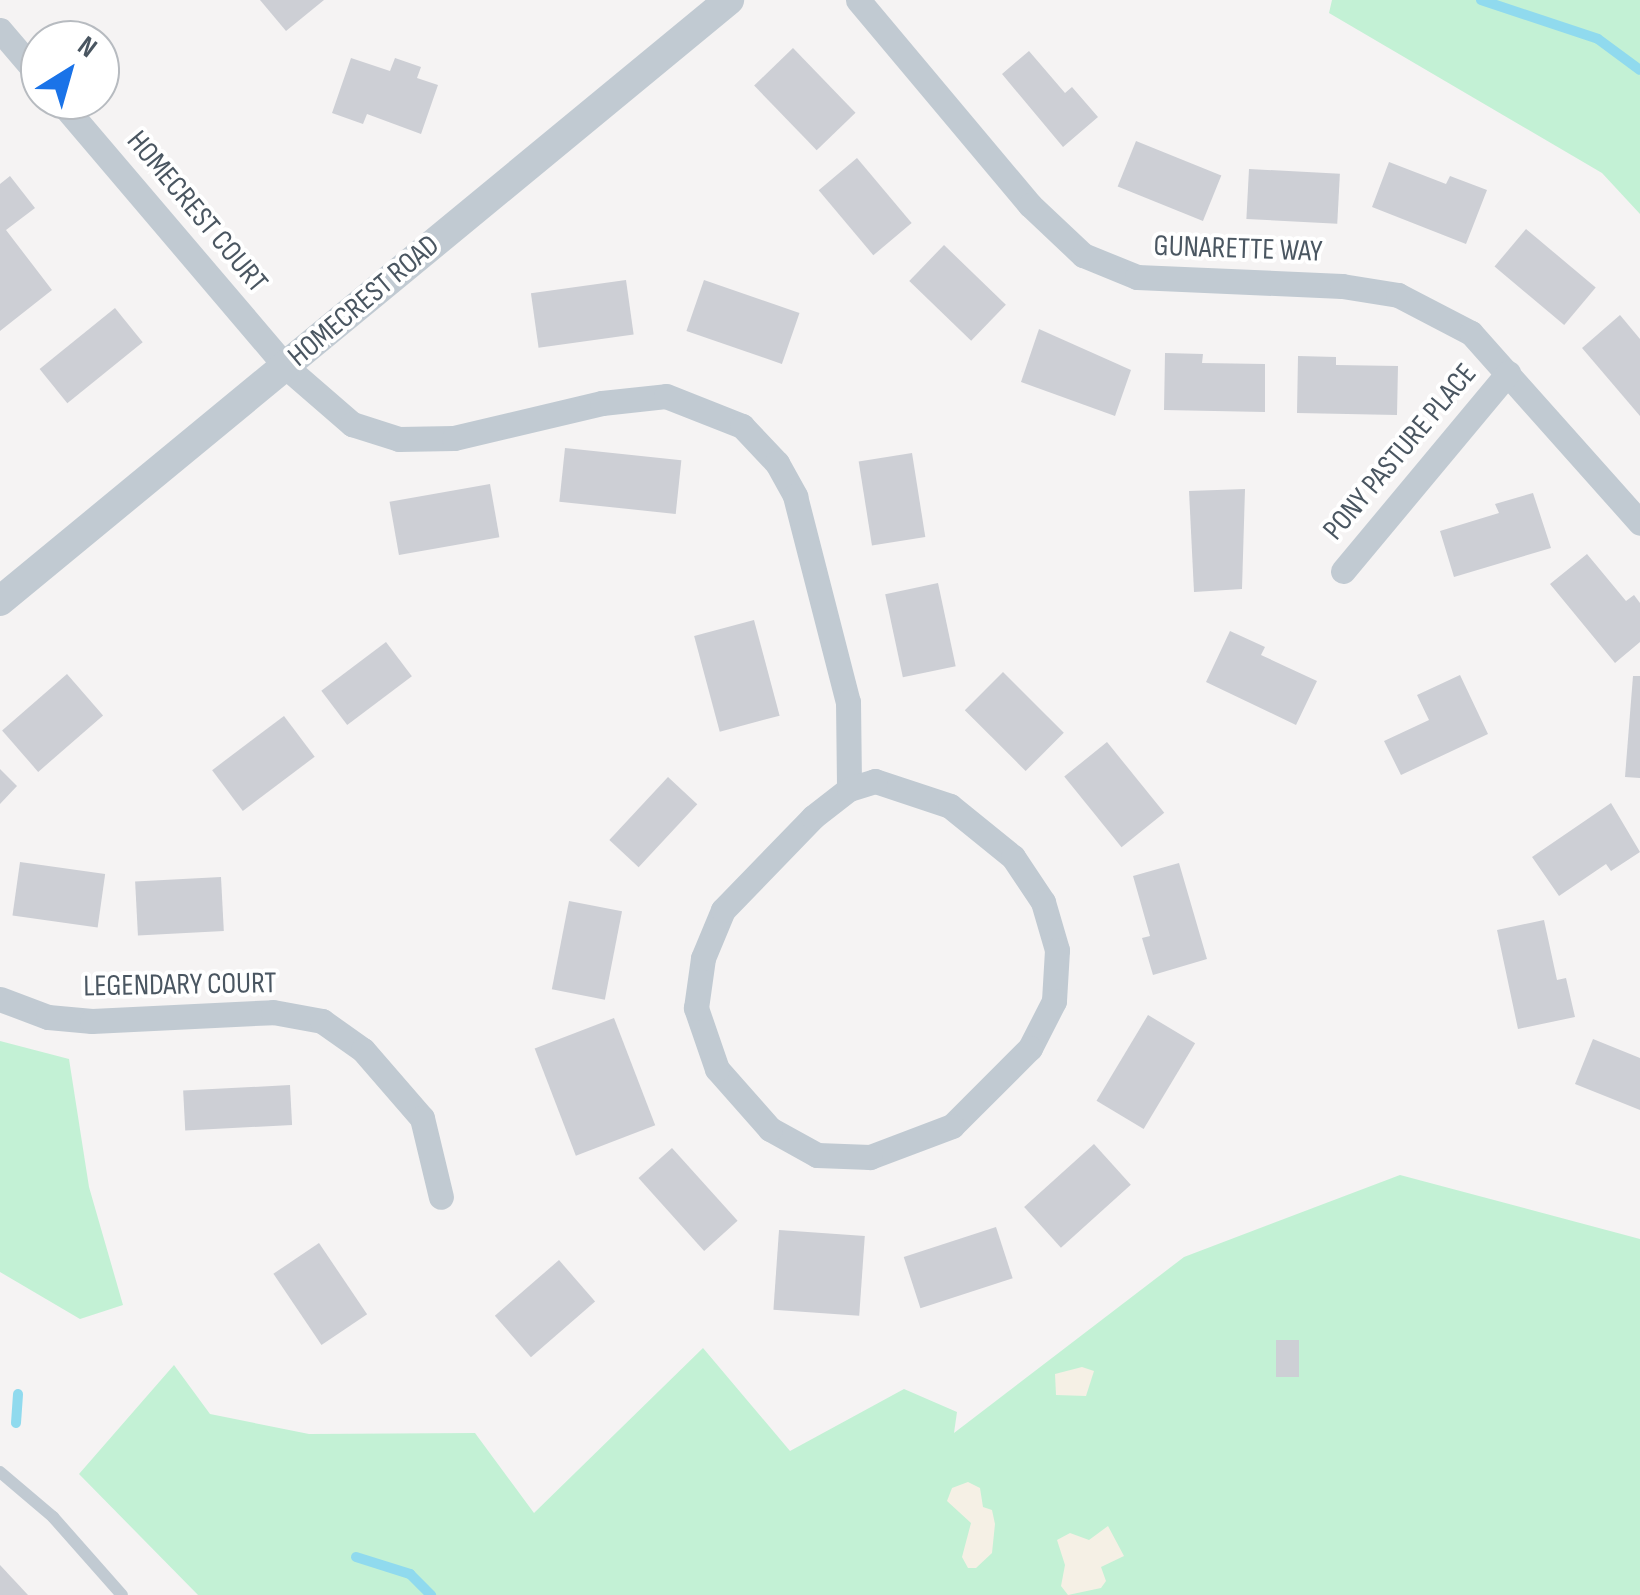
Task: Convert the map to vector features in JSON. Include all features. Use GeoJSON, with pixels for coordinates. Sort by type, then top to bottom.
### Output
{"type":"FeatureCollection","features":[{"type":"Feature","properties":{"kind":"street","name":"HOMECREST ROAD"},"geometry":{"type":"LineString","coordinates":[[0,601],[728,0]]}},
{"type":"Feature","properties":{"kind":"street","name":"GUNARETTE WAY"},"geometry":{"type":"LineString","coordinates":[[858,0],[1030,205],[1083,255],[1136,278],[1342,286],[1398,295],[1471,333],[1640,522]]}},
{"type":"Feature","properties":{"kind":"street"},"geometry":{"type":"LineString","coordinates":[[0,30],[20,54]]}},
{"type":"Feature","properties":{"kind":"street","name":"HOMECREST COURT"},"geometry":{"type":"LineString","coordinates":[[76,120],[285,366],[352,424],[399,439],[454,438],[602,404],[666,396],[742,426],[778,463],[796,496],[848,702],[850,789]]}},
{"type":"Feature","properties":{"kind":"street","name":"PONY PASTURE PLACE"},"geometry":{"type":"LineString","coordinates":[[1343,572],[1508,374]]}},
{"type":"Feature","properties":{"kind":"street"},"geometry":{"type":"LineString","coordinates":[[875,780],[900,784],[950,806],[1014,857],[1043,902],[1058,950],[1054,1001],[1030,1048],[995,1090],[952,1126],[870,1157],[817,1154],[770,1129],[716,1069],[696,1008],[703,958],[723,910],[812,816],[850,789],[875,780]]}},
{"type":"Feature","properties":{"kind":"street","name":"LEGENDARY COURT"},"geometry":{"type":"LineString","coordinates":[[0,999],[48,1017],[92,1021],[273,1012],[322,1021],[364,1050],[422,1118],[441,1197]]}},
{"type":"Feature","properties":{"kind":"lane"},"geometry":{"type":"LineString","coordinates":[[0,1472],[52,1517],[122,1595]]}},
{"type":"Feature","properties":{"kind":"green space"},"geometry":{"type":"Polygon","coordinates":[[[1332,0],[1640,0],[1640,214],[1602,173],[1329,13],[1332,0]]]}},
{"type":"Feature","properties":{"kind":"green space"},"geometry":{"type":"Polygon","coordinates":[[[0,1041],[69,1059],[89,1187],[123,1305],[80,1319],[0,1272],[0,1041]]]}},
{"type":"Feature","properties":{"kind":"green space"},"geometry":{"type":"Polygon","coordinates":[[[1400,1175],[1640,1239],[1640,1595],[198,1595],[79,1474],[174,1365],[210,1414],[309,1434],[475,1433],[534,1513],[703,1348],[790,1451],[904,1389],[957,1412],[954,1433],[1184,1257],[1400,1175]]]}},
{"type":"Feature","properties":{"kind":"sand"},"geometry":{"type":"Polygon","coordinates":[[[1082,1367],[1094,1371],[1086,1396],[1056,1395],[1055,1374],[1082,1367]]]}},
{"type":"Feature","properties":{"kind":"sand"},"geometry":{"type":"Polygon","coordinates":[[[968,1482],[980,1488],[983,1507],[992,1510],[995,1524],[992,1553],[976,1568],[968,1568],[962,1557],[971,1523],[947,1501],[952,1488],[968,1482]]]}},
{"type":"Feature","properties":{"kind":"sand"},"geometry":{"type":"Polygon","coordinates":[[[1108,1526],[1124,1556],[1101,1567],[1106,1581],[1101,1588],[1068,1595],[1061,1586],[1065,1565],[1057,1540],[1070,1533],[1089,1540],[1108,1526]]]}},
{"type":"Feature","properties":{"kind":"building"},"geometry":{"type":"Polygon","coordinates":[[[260,0],[324,0],[286,31],[260,0]]]}},
{"type":"Feature","properties":{"kind":"building"},"geometry":{"type":"Polygon","coordinates":[[[793,48],[856,113],[817,150],[754,86],[793,48]]]}},
{"type":"Feature","properties":{"kind":"building"},"geometry":{"type":"Polygon","coordinates":[[[1029,51],[1065,93],[1072,87],[1098,117],[1063,147],[1002,74],[1029,51]]]}},
{"type":"Feature","properties":{"kind":"building"},"geometry":{"type":"Polygon","coordinates":[[[351,58],[390,71],[395,58],[421,67],[417,78],[438,85],[421,134],[367,114],[363,124],[332,113],[351,58]]]}},
{"type":"Feature","properties":{"kind":"building"},"geometry":{"type":"Polygon","coordinates":[[[1136,141],[1221,175],[1203,221],[1118,186],[1136,141]]]}},
{"type":"Feature","properties":{"kind":"building"},"geometry":{"type":"Polygon","coordinates":[[[857,158],[912,223],[873,255],[819,190],[857,158]]]}},
{"type":"Feature","properties":{"kind":"building"},"geometry":{"type":"Polygon","coordinates":[[[1389,162],[1446,184],[1450,176],[1487,190],[1466,244],[1372,207],[1389,162]]]}},
{"type":"Feature","properties":{"kind":"building"},"geometry":{"type":"Polygon","coordinates":[[[1249,169],[1340,174],[1337,224],[1246,219],[1249,169]]]}},
{"type":"Feature","properties":{"kind":"building"},"geometry":{"type":"Polygon","coordinates":[[[10,176],[35,208],[6,230],[52,290],[0,331],[0,184],[10,176]]]}},
{"type":"Feature","properties":{"kind":"building"},"geometry":{"type":"Polygon","coordinates":[[[1526,229],[1596,287],[1564,325],[1495,267],[1526,229]]]}},
{"type":"Feature","properties":{"kind":"building"},"geometry":{"type":"Polygon","coordinates":[[[944,245],[1006,305],[971,341],[909,281],[944,245]]]}},
{"type":"Feature","properties":{"kind":"building"},"geometry":{"type":"Polygon","coordinates":[[[626,280],[634,334],[539,348],[531,293],[626,280]]]}},
{"type":"Feature","properties":{"kind":"building"},"geometry":{"type":"Polygon","coordinates":[[[704,280],[799,313],[782,364],[686,331],[704,280]]]}},
{"type":"Feature","properties":{"kind":"building"},"geometry":{"type":"Polygon","coordinates":[[[115,308],[143,342],[67,403],[40,369],[115,308]]]}},
{"type":"Feature","properties":{"kind":"building"},"geometry":{"type":"Polygon","coordinates":[[[1620,315],[1640,339],[1640,416],[1582,348],[1620,315]]]}},
{"type":"Feature","properties":{"kind":"building"},"geometry":{"type":"Polygon","coordinates":[[[1039,329],[1131,370],[1115,416],[1021,382],[1039,329]]]}},
{"type":"Feature","properties":{"kind":"building"},"geometry":{"type":"Polygon","coordinates":[[[1165,353],[1203,354],[1202,363],[1265,364],[1265,412],[1164,410],[1165,353]]]}},
{"type":"Feature","properties":{"kind":"building"},"geometry":{"type":"Polygon","coordinates":[[[1298,356],[1336,357],[1336,365],[1398,366],[1397,415],[1297,413],[1298,356]]]}},
{"type":"Feature","properties":{"kind":"building"},"geometry":{"type":"Polygon","coordinates":[[[565,448],[681,460],[676,514],[559,502],[565,448]]]}},
{"type":"Feature","properties":{"kind":"building"},"geometry":{"type":"Polygon","coordinates":[[[912,453],[925,537],[872,545],[859,461],[912,453]]]}},
{"type":"Feature","properties":{"kind":"building"},"geometry":{"type":"Polygon","coordinates":[[[490,484],[499,537],[399,555],[390,502],[490,484]]]}},
{"type":"Feature","properties":{"kind":"building"},"geometry":{"type":"Polygon","coordinates":[[[1245,489],[1242,589],[1194,592],[1189,491],[1245,489]]]}},
{"type":"Feature","properties":{"kind":"building"},"geometry":{"type":"Polygon","coordinates":[[[1533,493],[1551,548],[1454,577],[1440,531],[1499,513],[1495,504],[1533,493]]]}},
{"type":"Feature","properties":{"kind":"building"},"geometry":{"type":"Polygon","coordinates":[[[1587,554],[1626,601],[1634,595],[1640,603],[1640,642],[1615,663],[1550,584],[1587,554]]]}},
{"type":"Feature","properties":{"kind":"building"},"geometry":{"type":"Polygon","coordinates":[[[938,583],[956,666],[903,677],[885,594],[938,583]]]}},
{"type":"Feature","properties":{"kind":"building"},"geometry":{"type":"Polygon","coordinates":[[[754,620],[780,716],[720,732],[694,636],[754,620]]]}},
{"type":"Feature","properties":{"kind":"building"},"geometry":{"type":"Polygon","coordinates":[[[1230,631],[1265,647],[1261,655],[1317,681],[1296,725],[1206,682],[1230,631]]]}},
{"type":"Feature","properties":{"kind":"building"},"geometry":{"type":"Polygon","coordinates":[[[386,642],[412,676],[347,725],[321,691],[386,642]]]}},
{"type":"Feature","properties":{"kind":"building"},"geometry":{"type":"Polygon","coordinates":[[[1003,672],[1064,733],[1026,771],[965,710],[1003,672]]]}},
{"type":"Feature","properties":{"kind":"building"},"geometry":{"type":"Polygon","coordinates":[[[67,674],[103,716],[38,772],[2,730],[67,674]]]}},
{"type":"Feature","properties":{"kind":"building"},"geometry":{"type":"Polygon","coordinates":[[[1460,675],[1488,734],[1401,775],[1384,741],[1429,720],[1417,695],[1460,675]]]}},
{"type":"Feature","properties":{"kind":"building"},"geometry":{"type":"Polygon","coordinates":[[[1633,676],[1640,676],[1640,778],[1625,777],[1633,676]]]}},
{"type":"Feature","properties":{"kind":"building"},"geometry":{"type":"Polygon","coordinates":[[[284,716],[315,757],[243,811],[212,770],[284,716]]]}},
{"type":"Feature","properties":{"kind":"building"},"geometry":{"type":"Polygon","coordinates":[[[1107,742],[1164,813],[1122,847],[1064,777],[1107,742]]]}},
{"type":"Feature","properties":{"kind":"building"},"geometry":{"type":"Polygon","coordinates":[[[0,769],[17,786],[0,804],[0,769]]]}},
{"type":"Feature","properties":{"kind":"building"},"geometry":{"type":"Polygon","coordinates":[[[668,777],[697,804],[639,867],[609,840],[668,777]]]}},
{"type":"Feature","properties":{"kind":"building"},"geometry":{"type":"Polygon","coordinates":[[[1611,803],[1640,852],[1611,871],[1606,864],[1559,896],[1532,857],[1611,803]]]}},
{"type":"Feature","properties":{"kind":"building"},"geometry":{"type":"Polygon","coordinates":[[[20,862],[105,874],[98,927],[12,915],[20,862]]]}},
{"type":"Feature","properties":{"kind":"building"},"geometry":{"type":"Polygon","coordinates":[[[1179,863],[1207,959],[1153,975],[1142,938],[1150,936],[1133,876],[1179,863]]]}},
{"type":"Feature","properties":{"kind":"building"},"geometry":{"type":"Polygon","coordinates":[[[221,877],[224,931],[138,935],[135,882],[221,877]]]}},
{"type":"Feature","properties":{"kind":"building"},"geometry":{"type":"Polygon","coordinates":[[[569,901],[622,911],[605,1000],[552,989],[569,901]]]}},
{"type":"Feature","properties":{"kind":"building"},"geometry":{"type":"Polygon","coordinates":[[[1544,920],[1557,980],[1566,978],[1575,1017],[1518,1029],[1497,930],[1544,920]]]}},
{"type":"Feature","properties":{"kind":"building"},"geometry":{"type":"Polygon","coordinates":[[[1148,1015],[1195,1043],[1144,1129],[1096,1101],[1148,1015]]]}},
{"type":"Feature","properties":{"kind":"building"},"geometry":{"type":"Polygon","coordinates":[[[614,1018],[655,1125],[576,1156],[535,1048],[614,1018]]]}},
{"type":"Feature","properties":{"kind":"building"},"geometry":{"type":"Polygon","coordinates":[[[1593,1039],[1640,1058],[1640,1110],[1575,1084],[1593,1039]]]}},
{"type":"Feature","properties":{"kind":"building"},"geometry":{"type":"Polygon","coordinates":[[[290,1085],[292,1125],[185,1131],[183,1091],[290,1085]]]}},
{"type":"Feature","properties":{"kind":"building"},"geometry":{"type":"Polygon","coordinates":[[[1094,1144],[1131,1185],[1061,1248],[1024,1207],[1094,1144]]]}},
{"type":"Feature","properties":{"kind":"building"},"geometry":{"type":"Polygon","coordinates":[[[672,1148],[738,1221],[704,1251],[639,1178],[672,1148]]]}},
{"type":"Feature","properties":{"kind":"building"},"geometry":{"type":"Polygon","coordinates":[[[996,1227],[1013,1278],[920,1308],[904,1257],[996,1227]]]}},
{"type":"Feature","properties":{"kind":"building"},"geometry":{"type":"Polygon","coordinates":[[[779,1230],[865,1236],[859,1316],[773,1310],[779,1230]]]}},
{"type":"Feature","properties":{"kind":"building"},"geometry":{"type":"Polygon","coordinates":[[[319,1243],[367,1314],[321,1345],[273,1274],[319,1243]]]}},
{"type":"Feature","properties":{"kind":"building"},"geometry":{"type":"Polygon","coordinates":[[[559,1260],[595,1302],[531,1357],[495,1316],[559,1260]]]}},
{"type":"Feature","properties":{"kind":"building"},"geometry":{"type":"Polygon","coordinates":[[[1276,1340],[1299,1340],[1299,1377],[1276,1377],[1276,1340]]]}},
{"type":"Feature","properties":{"kind":"building"},"geometry":{"type":"Polygon","coordinates":[[[0,1565],[28,1595],[0,1595],[0,1565]]]}},
{"type":"Feature","properties":{"kind":"waterway"},"geometry":{"type":"LineString","coordinates":[[1481,0],[1598,39],[1640,70]]}},
{"type":"Feature","properties":{"kind":"waterway"},"geometry":{"type":"LineString","coordinates":[[16,1423],[18,1394]]}},
{"type":"Feature","properties":{"kind":"waterway"},"geometry":{"type":"LineString","coordinates":[[356,1557],[410,1574],[431,1595]]}}]}
